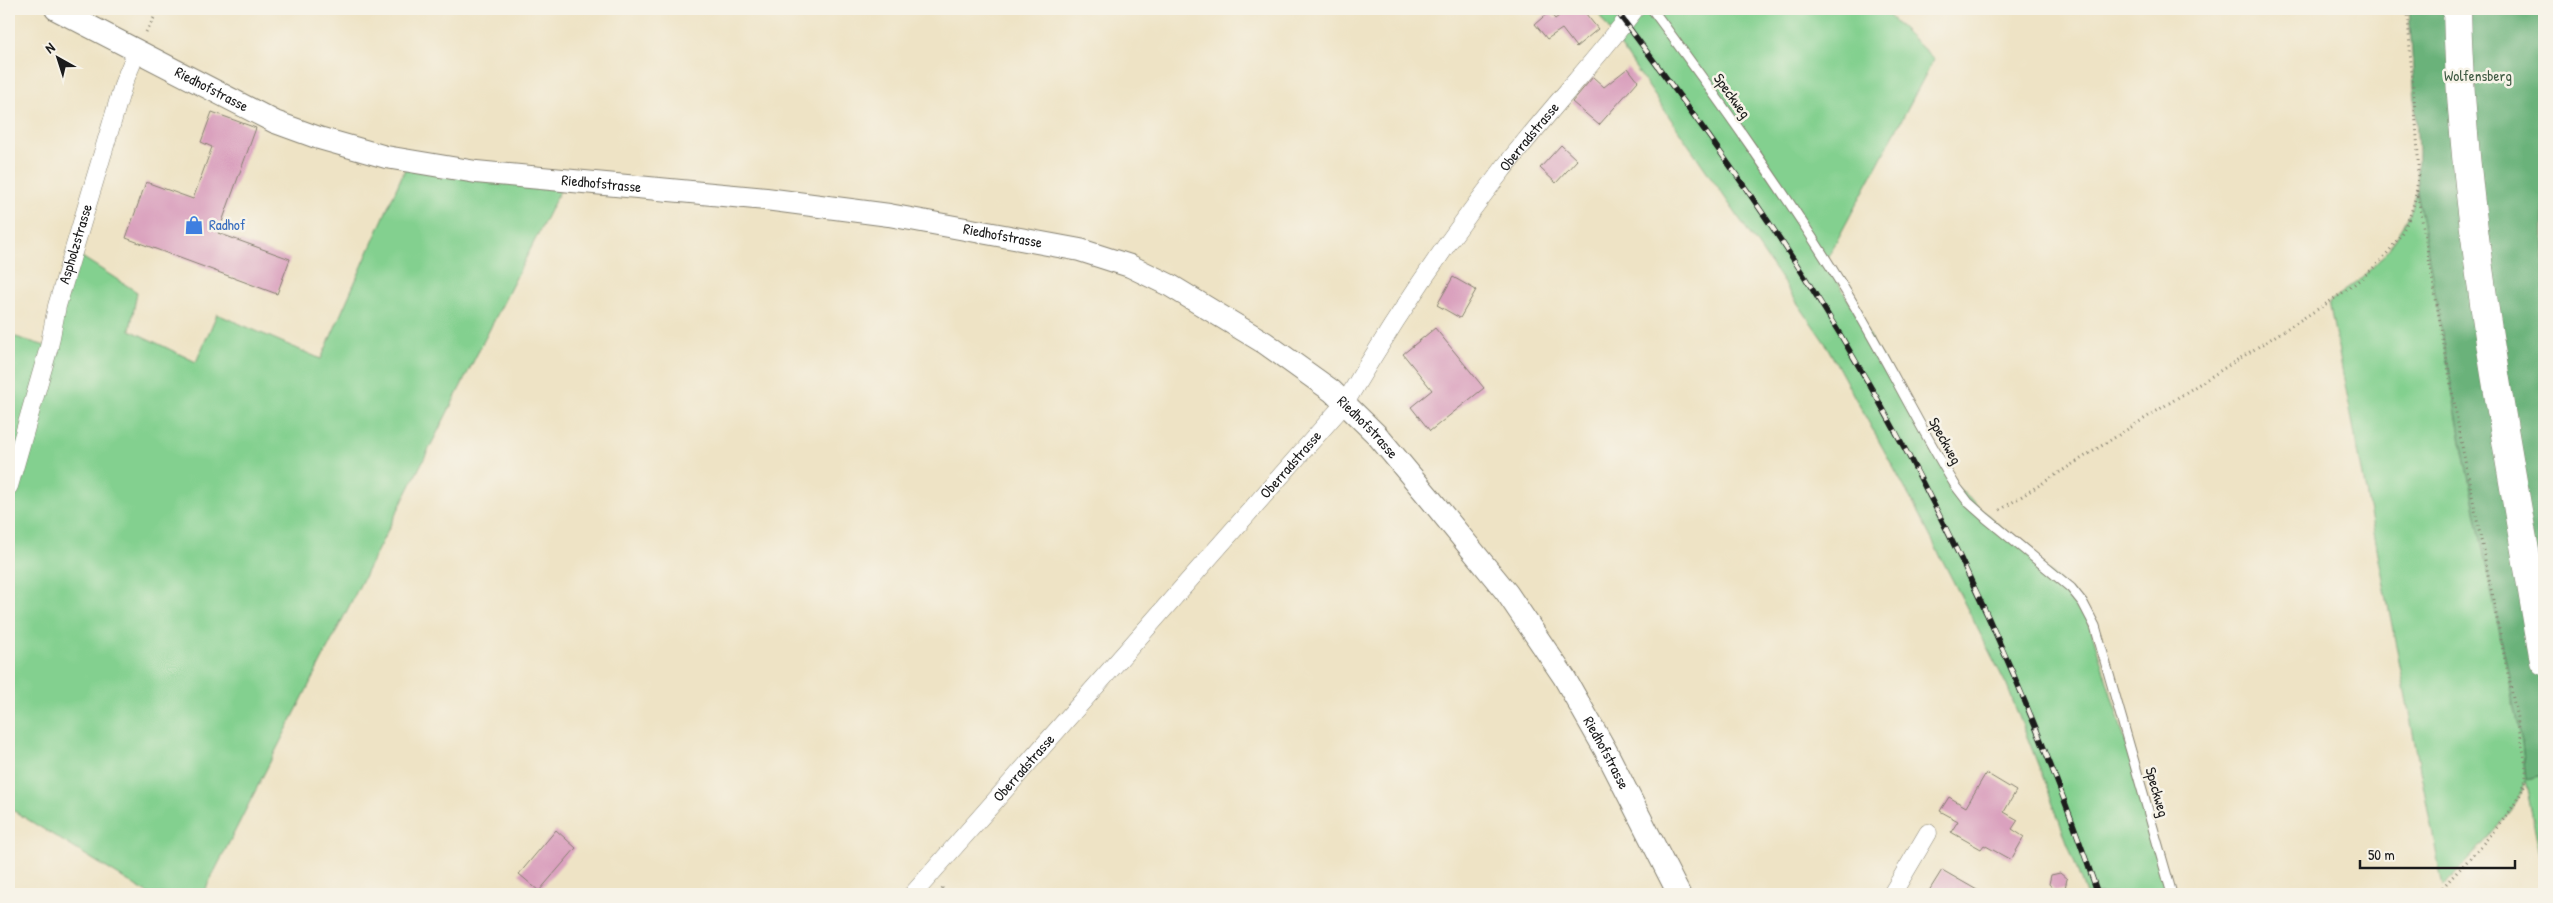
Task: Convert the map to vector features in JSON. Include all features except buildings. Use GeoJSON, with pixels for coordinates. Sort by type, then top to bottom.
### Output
{"type":"FeatureCollection","features":[{"type":"Feature","properties":{"kind":"highway"},"geometry":{"type":"LineString","coordinates":[[2457,9],[2462,108],[2476,238],[2544,661]]}},
{"type":"Feature","properties":{"kind":"street","name":"Riedhofstrasse"},"geometry":{"type":"LineString","coordinates":[[56,9],[275,122],[327,141],[408,162],[494,174],[766,199],[849,209],[999,233],[1080,250],[1130,266],[1192,297],[1292,361],[1345,402],[1377,435],[1475,552],[1544,646],[1593,726],[1679,894]]}},
{"type":"Feature","properties":{"kind":"street","name":"Oberradstrasse"},"geometry":{"type":"LineString","coordinates":[[912,894],[1345,402],[1387,333],[1500,172],[1635,9]]}},
{"type":"Feature","properties":{"kind":"street","name":"Aspholzstrasse"},"geometry":{"type":"LineString","coordinates":[[9,486],[48,347],[57,306],[124,82],[137,51]]}},
{"type":"Feature","properties":{"kind":"street"},"geometry":{"type":"LineString","coordinates":[[1892,894],[1928,833]]}},
{"type":"Feature","properties":{"kind":"lane","name":"Speckweg"},"geometry":{"type":"LineString","coordinates":[[1652,9],[1733,120],[1826,261],[1863,321],[1955,485],[1968,502],[2071,588],[2084,603],[2095,626],[2172,894]]}},
{"type":"Feature","properties":{"kind":"path"},"geometry":{"type":"LineString","coordinates":[[137,51],[159,9]]}},
{"type":"Feature","properties":{"kind":"path"},"geometry":{"type":"LineString","coordinates":[[2408,9],[2418,150],[2417,191],[2461,441],[2522,743],[2526,779],[2522,790],[2506,815],[2436,894]]}},
{"type":"Feature","properties":{"kind":"path"},"geometry":{"type":"LineString","coordinates":[[1986,518],[2345,292],[2375,266],[2389,250],[2412,212],[2417,191]]}},
{"type":"Feature","properties":{"kind":"green space"},"geometry":{"type":"Polygon","coordinates":[[[1595,9],[1882,9],[1934,59],[1826,261],[1955,485],[2083,603],[2172,894],[2086,894],[2007,686],[1914,505],[1825,343],[1595,9]]]}},
{"type":"Feature","properties":{"kind":"green space","name":"Wolfensberg"},"geometry":{"type":"Polygon","coordinates":[[[2409,9],[2544,9],[2544,775],[2526,779],[2522,743],[2461,441],[2417,191],[2418,150],[2409,9]]]}},
{"type":"Feature","properties":{"kind":"green space"},"geometry":{"type":"Polygon","coordinates":[[[408,162],[565,181],[203,894],[149,894],[9,808],[9,335],[49,347],[74,252],[137,292],[130,330],[196,362],[217,314],[321,359],[408,162]]]}},
{"type":"Feature","properties":{"kind":"green space"},"geometry":{"type":"Polygon","coordinates":[[[2417,191],[2461,441],[2522,743],[2526,779],[2544,775],[2544,875],[2525,780],[2520,794],[2501,822],[2443,887],[2329,302],[2359,280],[2384,255],[2404,226],[2417,191]]]}},
{"type":"Feature","properties":{"kind":"railway"},"geometry":{"type":"LineString","coordinates":[[1615,9],[1713,142],[1784,244],[1851,352],[1893,426],[1970,578],[2005,655],[2069,813],[2098,894]]}},
{"type":"Feature","properties":{"kind":"place","name":"Radhof"},"geometry":{"type":"Point","coordinates":[194,225]}}]}
